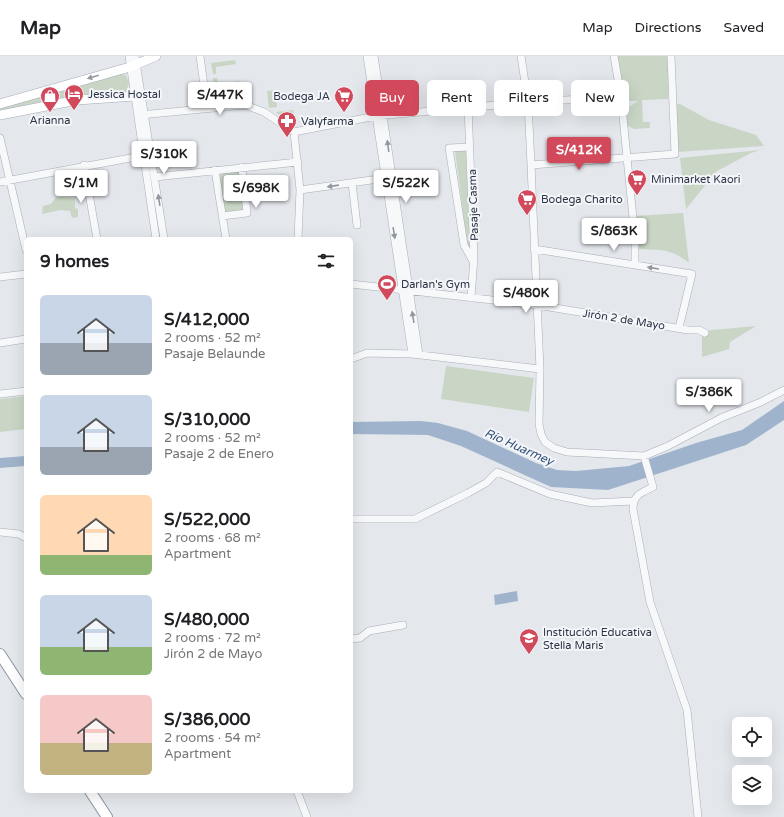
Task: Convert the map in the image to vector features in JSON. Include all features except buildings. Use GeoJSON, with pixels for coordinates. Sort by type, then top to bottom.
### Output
{"type":"FeatureCollection","features":[{"type":"Feature","properties":{"kind":"highway"},"geometry":{"type":"LineString","coordinates":[[0,654],[24,691]]}},
{"type":"Feature","properties":{"kind":"highway"},"geometry":{"type":"LineString","coordinates":[[91,793],[108,817]]}},
{"type":"Feature","properties":{"kind":"main road"},"geometry":{"type":"LineString","coordinates":[[0,104],[156,56]]}},
{"type":"Feature","properties":{"kind":"main road"},"geometry":{"type":"LineString","coordinates":[[0,115],[77,100],[135,96]]}},
{"type":"Feature","properties":{"kind":"street"},"geometry":{"type":"LineString","coordinates":[[129,56],[134,63],[147,155],[156,237]]}},
{"type":"Feature","properties":{"kind":"street"},"geometry":{"type":"LineString","coordinates":[[200,56],[207,108]]}},
{"type":"Feature","properties":{"kind":"street"},"geometry":{"type":"LineString","coordinates":[[367,56],[372,80]]}},
{"type":"Feature","properties":{"kind":"street"},"geometry":{"type":"LineString","coordinates":[[374,56],[376,80]]}},
{"type":"Feature","properties":{"kind":"street"},"geometry":{"type":"LineString","coordinates":[[521,56],[525,80]]}},
{"type":"Feature","properties":{"kind":"street"},"geometry":{"type":"LineString","coordinates":[[614,56],[618,80]]}},
{"type":"Feature","properties":{"kind":"street"},"geometry":{"type":"LineString","coordinates":[[531,165],[675,154],[671,56]]}},
{"type":"Feature","properties":{"kind":"street"},"geometry":{"type":"LineString","coordinates":[[134,63],[135,96],[141,114]]}},
{"type":"Feature","properties":{"kind":"street"},"geometry":{"type":"LineString","coordinates":[[141,114],[245,105],[256,108],[294,132],[375,116]]}},
{"type":"Feature","properties":{"kind":"street"},"geometry":{"type":"LineString","coordinates":[[380,116],[386,178],[406,291]]}},
{"type":"Feature","properties":{"kind":"street"},"geometry":{"type":"LineString","coordinates":[[380,116],[416,355]]}},
{"type":"Feature","properties":{"kind":"street","name":"Pasaje Casma"},"geometry":{"type":"LineString","coordinates":[[468,116],[474,263],[472,298]]}},
{"type":"Feature","properties":{"kind":"street"},"geometry":{"type":"LineString","coordinates":[[529,116],[540,369],[539,424],[541,434],[545,442],[554,448],[567,452],[644,456],[668,446],[721,418],[761,402],[784,390]]}},
{"type":"Feature","properties":{"kind":"street"},"geometry":{"type":"LineString","coordinates":[[622,116],[625,158],[634,238],[635,265]]}},
{"type":"Feature","properties":{"kind":"street"},"geometry":{"type":"LineString","coordinates":[[294,132],[300,190],[298,237]]}},
{"type":"Feature","properties":{"kind":"street"},"geometry":{"type":"LineString","coordinates":[[0,138],[24,241]]}},
{"type":"Feature","properties":{"kind":"street","name":"Pasaje Casma"},"geometry":{"type":"LineString","coordinates":[[470,147],[449,148],[464,245],[474,263]]}},
{"type":"Feature","properties":{"kind":"street"},"geometry":{"type":"LineString","coordinates":[[0,182],[84,165],[147,155]]}},
{"type":"Feature","properties":{"kind":"street"},"geometry":{"type":"LineString","coordinates":[[147,155],[155,177],[164,237]]}},
{"type":"Feature","properties":{"kind":"street"},"geometry":{"type":"LineString","coordinates":[[155,177],[298,162]]}},
{"type":"Feature","properties":{"kind":"street"},"geometry":{"type":"LineString","coordinates":[[84,165],[97,237]]}},
{"type":"Feature","properties":{"kind":"street"},"geometry":{"type":"LineString","coordinates":[[222,216],[247,213],[242,167]]}},
{"type":"Feature","properties":{"kind":"street"},"geometry":{"type":"LineString","coordinates":[[215,170],[226,237]]}},
{"type":"Feature","properties":{"kind":"street"},"geometry":{"type":"LineString","coordinates":[[300,190],[386,178]]}},
{"type":"Feature","properties":{"kind":"street"},"geometry":{"type":"LineString","coordinates":[[352,183],[357,225]]}},
{"type":"Feature","properties":{"kind":"street"},"geometry":{"type":"LineString","coordinates":[[534,249],[692,274],[679,328]]}},
{"type":"Feature","properties":{"kind":"street"},"geometry":{"type":"LineString","coordinates":[[0,278],[24,274]]}},
{"type":"Feature","properties":{"kind":"street","name":"Jirón 2 de Mayo"},"geometry":{"type":"LineString","coordinates":[[353,284],[537,305],[699,330],[705,333]]}},
{"type":"Feature","properties":{"kind":"street"},"geometry":{"type":"LineString","coordinates":[[0,343],[24,339]]}},
{"type":"Feature","properties":{"kind":"street"},"geometry":{"type":"LineString","coordinates":[[353,357],[367,353],[416,355],[540,369]]}},
{"type":"Feature","properties":{"kind":"street"},"geometry":{"type":"LineString","coordinates":[[0,394],[24,391]]}},
{"type":"Feature","properties":{"kind":"street"},"geometry":{"type":"LineString","coordinates":[[353,519],[415,519],[468,494],[486,483],[497,472],[550,494],[592,504],[633,500],[636,496],[653,487],[644,456]]}},
{"type":"Feature","properties":{"kind":"street"},"geometry":{"type":"LineString","coordinates":[[633,500],[650,602],[687,710],[698,817]]}},
{"type":"Feature","properties":{"kind":"street"},"geometry":{"type":"LineString","coordinates":[[0,532],[19,534],[24,537]]}},
{"type":"Feature","properties":{"kind":"street"},"geometry":{"type":"LineString","coordinates":[[353,639],[360,638],[369,631],[403,625]]}},
{"type":"Feature","properties":{"kind":"street"},"geometry":{"type":"LineString","coordinates":[[298,793],[307,817]]}},
{"type":"Feature","properties":{"kind":"green space"},"geometry":{"type":"Polygon","coordinates":[[[616,56],[669,56],[668,99],[642,100],[643,122],[650,122],[650,128],[634,129],[626,125],[626,116],[629,116],[629,107],[638,101],[629,101],[629,80],[620,80],[616,56]]]}},
{"type":"Feature","properties":{"kind":"green space"},"geometry":{"type":"Polygon","coordinates":[[[235,60],[236,64],[216,67],[216,74],[213,74],[211,63],[235,60]]]}},
{"type":"Feature","properties":{"kind":"green space"},"geometry":{"type":"Polygon","coordinates":[[[116,73],[126,75],[129,83],[126,92],[121,94],[0,112],[0,107],[116,73]]]}},
{"type":"Feature","properties":{"kind":"green space"},"geometry":{"type":"Polygon","coordinates":[[[213,78],[217,78],[218,84],[239,81],[241,95],[216,98],[213,78]]]}},
{"type":"Feature","properties":{"kind":"green space"},"geometry":{"type":"Polygon","coordinates":[[[275,90],[277,107],[269,108],[267,91],[275,90]]]}},
{"type":"Feature","properties":{"kind":"green space"},"geometry":{"type":"Polygon","coordinates":[[[675,104],[680,104],[709,120],[756,135],[764,146],[678,152],[675,104]]]}},
{"type":"Feature","properties":{"kind":"green space"},"geometry":{"type":"Polygon","coordinates":[[[293,110],[296,126],[291,127],[276,112],[293,110]]]}},
{"type":"Feature","properties":{"kind":"green space"},"geometry":{"type":"Polygon","coordinates":[[[760,150],[751,153],[717,171],[686,209],[680,158],[760,150]]]}},
{"type":"Feature","properties":{"kind":"green space"},"geometry":{"type":"Polygon","coordinates":[[[455,151],[466,151],[470,250],[467,243],[455,151]]]}},
{"type":"Feature","properties":{"kind":"green space"},"geometry":{"type":"Polygon","coordinates":[[[239,170],[244,210],[224,213],[217,173],[239,170]]]}},
{"type":"Feature","properties":{"kind":"green space"},"geometry":{"type":"Polygon","coordinates":[[[56,197],[75,198],[75,208],[78,209],[78,217],[72,218],[70,211],[60,210],[42,214],[43,206],[51,204],[56,197]]]}},
{"type":"Feature","properties":{"kind":"green space"},"geometry":{"type":"Polygon","coordinates":[[[683,213],[689,263],[671,252],[638,249],[635,216],[683,213]]]}},
{"type":"Feature","properties":{"kind":"green space"},"geometry":{"type":"Polygon","coordinates":[[[756,326],[730,342],[729,349],[702,357],[702,331],[756,326]]]}},
{"type":"Feature","properties":{"kind":"green space"},"geometry":{"type":"Polygon","coordinates":[[[446,366],[534,378],[529,412],[441,399],[446,366]]]}},
{"type":"Feature","properties":{"kind":"green space"},"geometry":{"type":"Polygon","coordinates":[[[24,396],[24,429],[0,432],[0,399],[24,396]]]}},
{"type":"Feature","properties":{"kind":"water","name":"Río Huarmey"},"geometry":{"type":"Polygon","coordinates":[[[784,401],[784,420],[746,445],[608,490],[551,487],[461,446],[428,435],[353,434],[353,422],[421,421],[438,423],[467,431],[536,463],[557,470],[576,471],[629,466],[696,443],[742,430],[784,401]]]}},
{"type":"Feature","properties":{"kind":"water"},"geometry":{"type":"Polygon","coordinates":[[[24,456],[24,466],[0,468],[0,458],[24,456]]]}},
{"type":"Feature","properties":{"kind":"water"},"geometry":{"type":"Polygon","coordinates":[[[517,591],[518,601],[495,605],[494,595],[517,591]]]}},
{"type":"Feature","properties":{"kind":"place","name":"Jessica Hostal"},"geometry":{"type":"Point","coordinates":[74,111]}},
{"type":"Feature","properties":{"kind":"place","name":"Arianna"},"geometry":{"type":"Point","coordinates":[50,113]}},
{"type":"Feature","properties":{"kind":"place","name":"Bodega JA"},"geometry":{"type":"Point","coordinates":[344,113]}},
{"type":"Feature","properties":{"kind":"place","name":"Valyfarma"},"geometry":{"type":"Point","coordinates":[287,138]}},
{"type":"Feature","properties":{"kind":"place","name":"Minimarket Kaori"},"geometry":{"type":"Point","coordinates":[637,196]}},
{"type":"Feature","properties":{"kind":"place","name":"Bodega Charito"},"geometry":{"type":"Point","coordinates":[527,216]}},
{"type":"Feature","properties":{"kind":"place","name":"Darlan's Gym"},"geometry":{"type":"Point","coordinates":[387,301]}},
{"type":"Feature","properties":{"kind":"place","name":"Institución Educativa Stella Maris"},"geometry":{"type":"Point","coordinates":[529,655]}}]}
